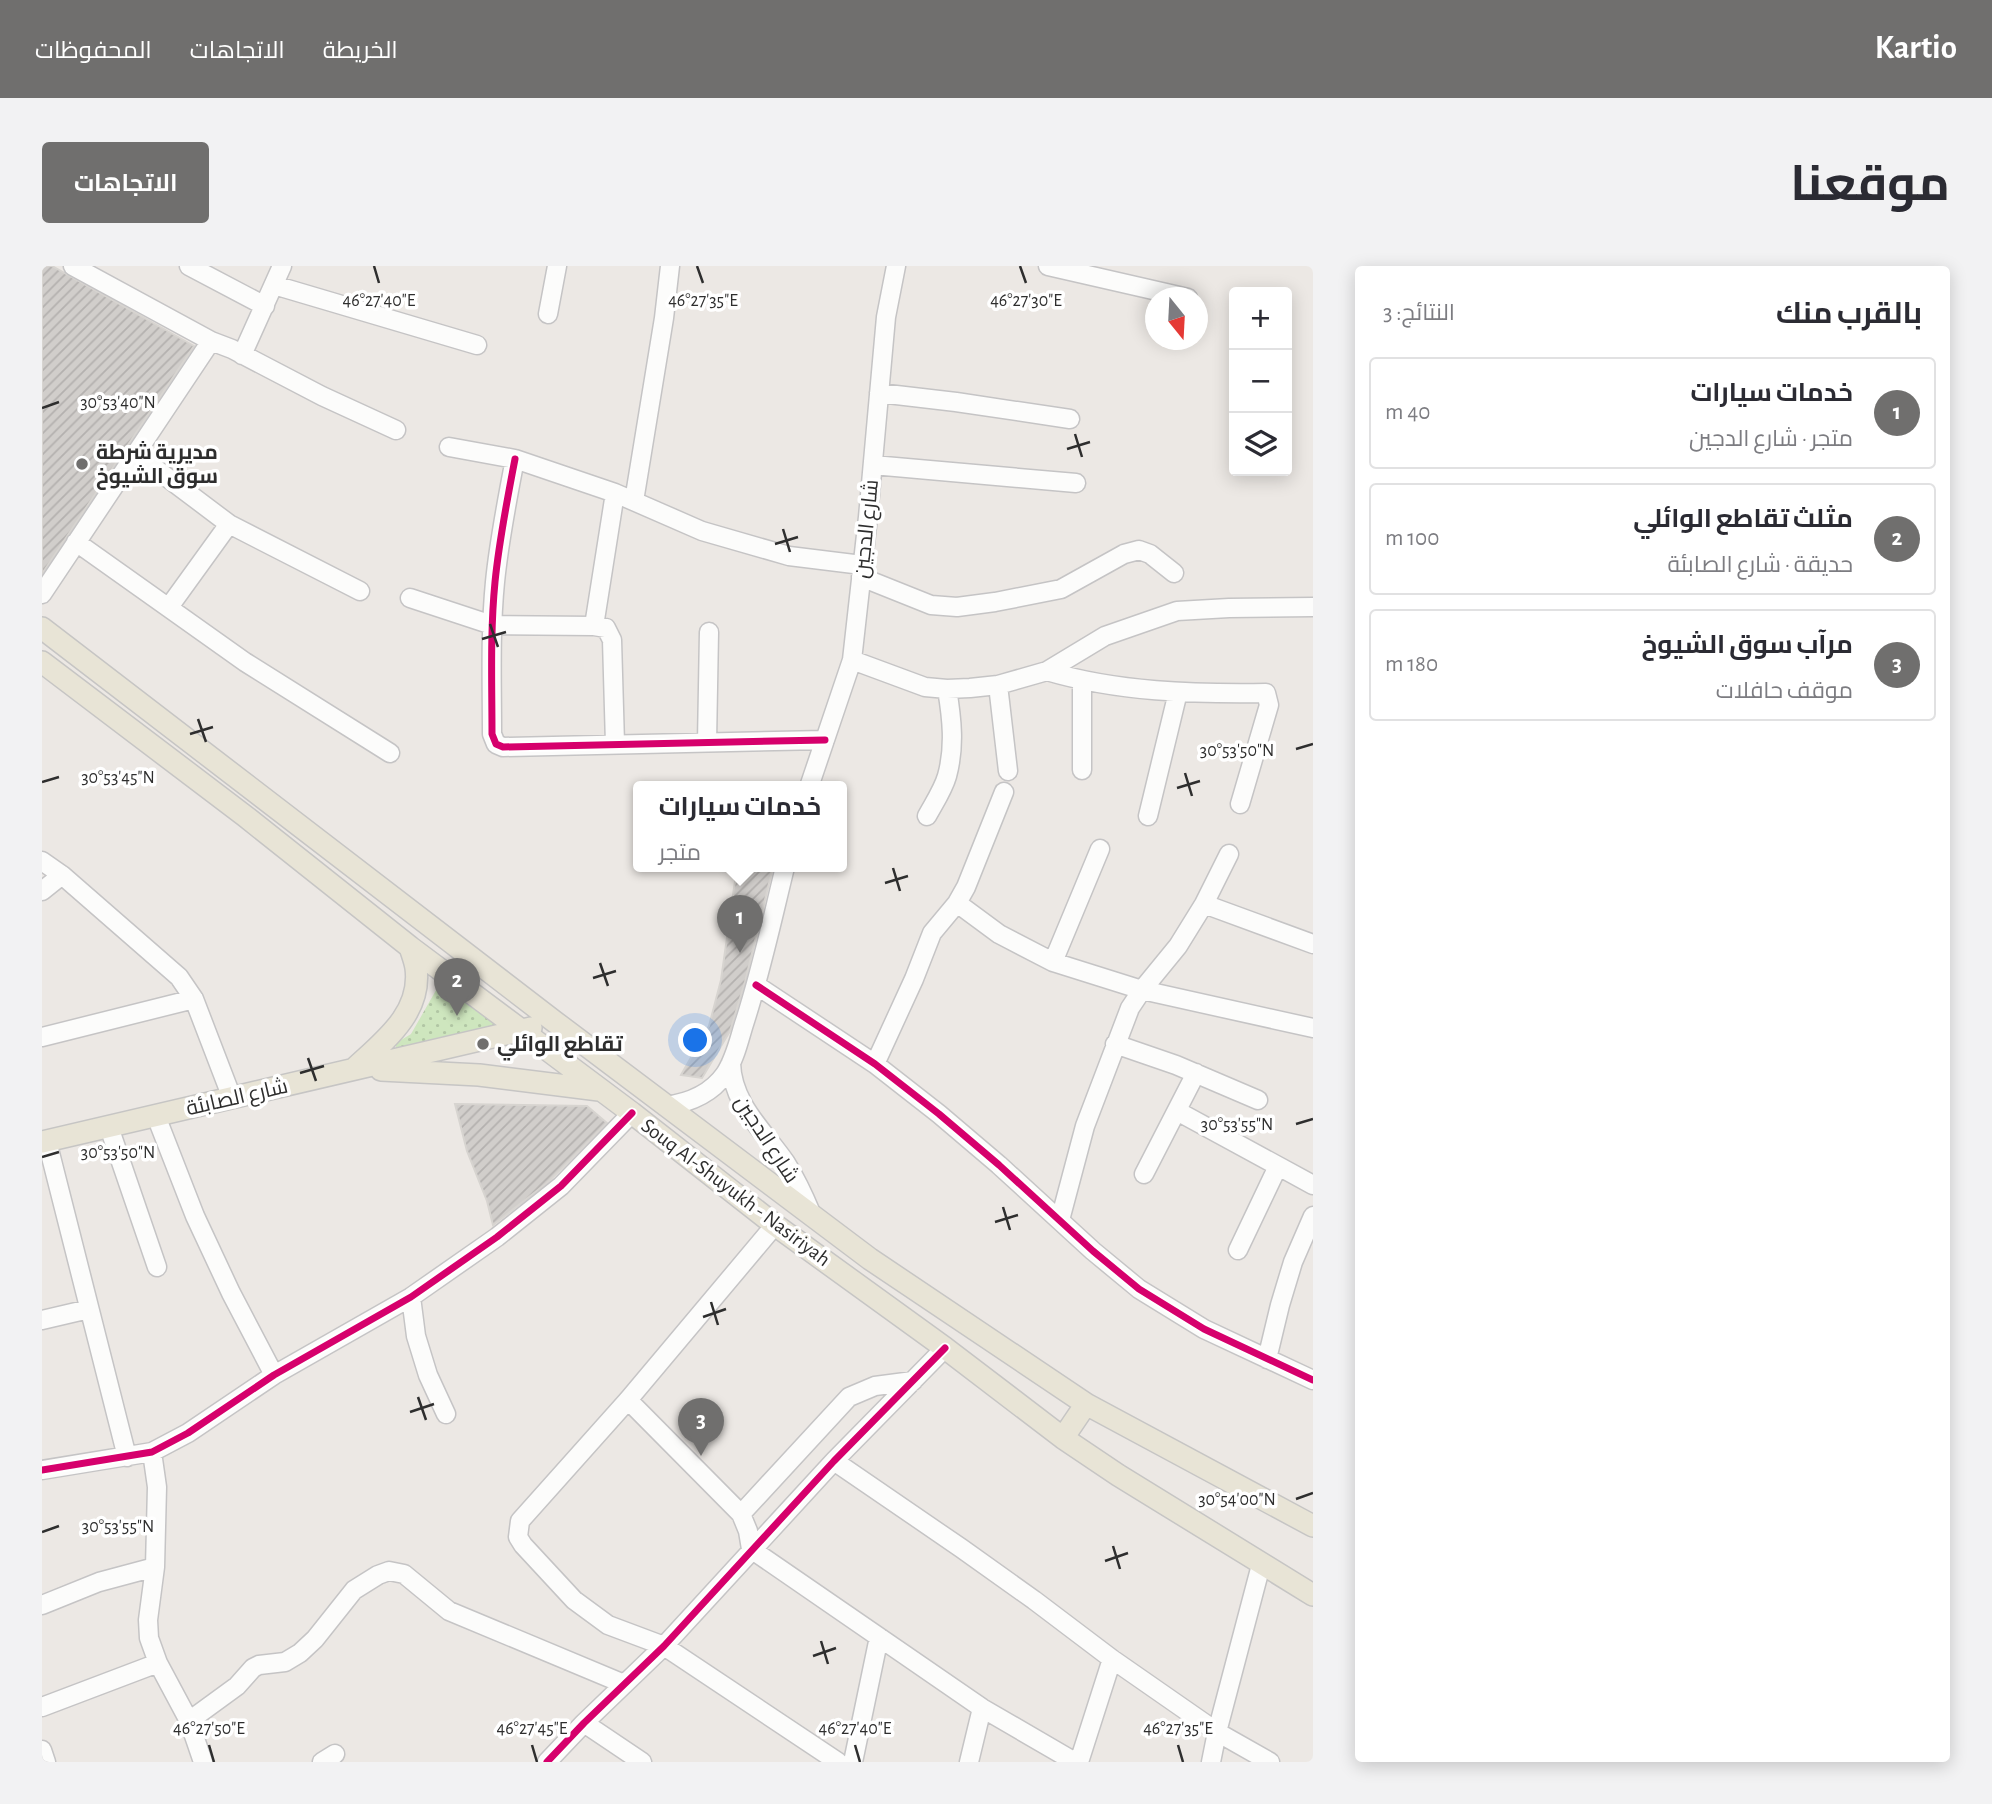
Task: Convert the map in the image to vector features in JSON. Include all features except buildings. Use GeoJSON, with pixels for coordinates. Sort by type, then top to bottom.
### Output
{"type":"FeatureCollection","features":[{"type":"Feature","properties":{"kind":"main road","name":"Souq Al-Shuyukh - Nasiriyah"},"geometry":{"type":"LineString","coordinates":[[42,628],[665,1106],[870,1259],[1086,1404],[1313,1526]]}},
{"type":"Feature","properties":{"kind":"main road","name":"Souq Al-Shuyukh - Nasiriyah"},"geometry":{"type":"LineString","coordinates":[[42,662],[246,816],[410,947],[632,1112],[775,1225],[945,1348],[1063,1438],[1261,1565],[1313,1595]]}},
{"type":"Feature","properties":{"kind":"main road"},"geometry":{"type":"LineString","coordinates":[[354,1069],[394,1032],[407,1014],[415,992],[416,969],[410,947]]}},
{"type":"Feature","properties":{"kind":"main road","name":"شارع الصابئة"},"geometry":{"type":"LineString","coordinates":[[45,1142],[555,1022]]}},
{"type":"Feature","properties":{"kind":"main road"},"geometry":{"type":"LineString","coordinates":[[354,1069],[479,1075],[602,1090]]}},
{"type":"Feature","properties":{"kind":"main road"},"geometry":{"type":"LineString","coordinates":[[1063,1438],[1086,1404]]}},
{"type":"Feature","properties":{"kind":"street"},"geometry":{"type":"LineString","coordinates":[[73,266],[211,341],[396,430]]}},
{"type":"Feature","properties":{"kind":"street"},"geometry":{"type":"LineString","coordinates":[[189,266],[265,306]]}},
{"type":"Feature","properties":{"kind":"street"},"geometry":{"type":"LineString","coordinates":[[242,355],[282,266]]}},
{"type":"Feature","properties":{"kind":"street"},"geometry":{"type":"LineString","coordinates":[[548,314],[557,266]]}},
{"type":"Feature","properties":{"kind":"street"},"geometry":{"type":"LineString","coordinates":[[634,501],[670,266]]}},
{"type":"Feature","properties":{"kind":"street","name":"شارع الدجين"},"geometry":{"type":"LineString","coordinates":[[811,781],[852,660],[886,317],[896,266]]}},
{"type":"Feature","properties":{"kind":"street"},"geometry":{"type":"LineString","coordinates":[[1048,266],[1145,288]]}},
{"type":"Feature","properties":{"kind":"street"},"geometry":{"type":"LineString","coordinates":[[274,285],[477,345]]}},
{"type":"Feature","properties":{"kind":"street"},"geometry":{"type":"LineString","coordinates":[[42,594],[211,341]]}},
{"type":"Feature","properties":{"kind":"street"},"geometry":{"type":"LineString","coordinates":[[879,393],[1070,419]]}},
{"type":"Feature","properties":{"kind":"street"},"geometry":{"type":"LineString","coordinates":[[449,447],[515,459],[615,493],[702,531],[789,555],[862,571],[931,604],[957,607],[1061,589],[1124,554],[1139,550],[1150,554],[1174,573]]}},
{"type":"Feature","properties":{"kind":"street"},"geometry":{"type":"LineString","coordinates":[[136,454],[229,524],[360,592]]}},
{"type":"Feature","properties":{"kind":"street"},"geometry":{"type":"LineString","coordinates":[[515,459],[498,555],[492,625],[492,734],[496,744],[503,747],[825,740]]}},
{"type":"Feature","properties":{"kind":"street"},"geometry":{"type":"LineString","coordinates":[[873,465],[1076,483]]}},
{"type":"Feature","properties":{"kind":"street"},"geometry":{"type":"LineString","coordinates":[[594,626],[615,493]]}},
{"type":"Feature","properties":{"kind":"street"},"geometry":{"type":"LineString","coordinates":[[169,607],[229,524]]}},
{"type":"Feature","properties":{"kind":"street"},"geometry":{"type":"LineString","coordinates":[[76,542],[245,662],[390,753]]}},
{"type":"Feature","properties":{"kind":"street"},"geometry":{"type":"LineString","coordinates":[[410,598],[492,625],[606,628],[612,640],[615,744]]}},
{"type":"Feature","properties":{"kind":"street"},"geometry":{"type":"LineString","coordinates":[[852,660],[925,687],[947,689],[998,685],[1047,671],[1105,636],[1177,611],[1313,607]]}},
{"type":"Feature","properties":{"kind":"street"},"geometry":{"type":"LineString","coordinates":[[707,742],[709,632]]}},
{"type":"Feature","properties":{"kind":"street"},"geometry":{"type":"LineString","coordinates":[[1047,671],[1082,681],[1178,692],[1266,694],[1269,705],[1240,804]]}},
{"type":"Feature","properties":{"kind":"street"},"geometry":{"type":"LineString","coordinates":[[1082,681],[1082,769]]}},
{"type":"Feature","properties":{"kind":"street"},"geometry":{"type":"LineString","coordinates":[[998,685],[1008,771]]}},
{"type":"Feature","properties":{"kind":"street"},"geometry":{"type":"LineString","coordinates":[[927,816],[946,778],[952,750],[947,689]]}},
{"type":"Feature","properties":{"kind":"street"},"geometry":{"type":"LineString","coordinates":[[1148,816],[1178,692]]}},
{"type":"Feature","properties":{"kind":"street"},"geometry":{"type":"LineString","coordinates":[[875,1064],[932,933],[957,904],[966,887],[1004,792]]}},
{"type":"Feature","properties":{"kind":"street"},"geometry":{"type":"LineString","coordinates":[[1053,962],[1100,849]]}},
{"type":"Feature","properties":{"kind":"street"},"geometry":{"type":"LineString","coordinates":[[1060,1220],[1085,1126],[1130,1008],[1178,946],[1204,904],[1229,854]]}},
{"type":"Feature","properties":{"kind":"street"},"geometry":{"type":"LineString","coordinates":[[42,861],[62,874],[179,977],[194,999],[232,1098]]}},
{"type":"Feature","properties":{"kind":"street","name":"شارع الدجين"},"geometry":{"type":"LineString","coordinates":[[665,1106],[705,1094],[724,1074],[731,1062],[756,985],[784,872]]}},
{"type":"Feature","properties":{"kind":"street"},"geometry":{"type":"LineString","coordinates":[[42,891],[62,874]]}},
{"type":"Feature","properties":{"kind":"street"},"geometry":{"type":"LineString","coordinates":[[957,904],[999,933],[1053,962],[1142,990],[1313,1028]]}},
{"type":"Feature","properties":{"kind":"street"},"geometry":{"type":"LineString","coordinates":[[1204,904],[1313,944]]}},
{"type":"Feature","properties":{"kind":"street"},"geometry":{"type":"LineString","coordinates":[[756,985],[875,1064],[949,1123],[1139,1289],[1204,1329],[1313,1380]]}},
{"type":"Feature","properties":{"kind":"street"},"geometry":{"type":"LineString","coordinates":[[42,1037],[194,999]]}},
{"type":"Feature","properties":{"kind":"street"},"geometry":{"type":"LineString","coordinates":[[1115,1044],[1196,1073],[1258,1100]]}},
{"type":"Feature","properties":{"kind":"street","name":"شارع الدجين"},"geometry":{"type":"LineString","coordinates":[[731,1062],[738,1097],[788,1166],[811,1213]]}},
{"type":"Feature","properties":{"kind":"street"},"geometry":{"type":"LineString","coordinates":[[1144,1174],[1196,1073]]}},
{"type":"Feature","properties":{"kind":"street"},"geometry":{"type":"LineString","coordinates":[[1177,1111],[1313,1185]]}},
{"type":"Feature","properties":{"kind":"street"},"geometry":{"type":"LineString","coordinates":[[42,1470],[152,1452],[188,1433],[274,1375],[411,1297],[497,1237],[561,1186],[632,1112]]}},
{"type":"Feature","properties":{"kind":"street"},"geometry":{"type":"LineString","coordinates":[[156,1116],[195,1216],[274,1375]]}},
{"type":"Feature","properties":{"kind":"street"},"geometry":{"type":"LineString","coordinates":[[109,1127],[157,1267]]}},
{"type":"Feature","properties":{"kind":"street"},"geometry":{"type":"LineString","coordinates":[[45,1142],[127,1457]]}},
{"type":"Feature","properties":{"kind":"street"},"geometry":{"type":"LineString","coordinates":[[1238,1250],[1279,1166]]}},
{"type":"Feature","properties":{"kind":"street"},"geometry":{"type":"LineString","coordinates":[[1267,1359],[1293,1262],[1313,1216]]}},
{"type":"Feature","properties":{"kind":"street"},"geometry":{"type":"LineString","coordinates":[[775,1225],[628,1400],[520,1521],[518,1537],[574,1601],[608,1625],[664,1646],[838,1762]]}},
{"type":"Feature","properties":{"kind":"street"},"geometry":{"type":"LineString","coordinates":[[411,1297],[416,1336],[428,1375],[446,1414]]}},
{"type":"Feature","properties":{"kind":"street"},"geometry":{"type":"LineString","coordinates":[[42,1320],[89,1309]]}},
{"type":"Feature","properties":{"kind":"street"},"geometry":{"type":"LineString","coordinates":[[547,1762],[664,1646],[751,1549],[945,1348]]}},
{"type":"Feature","properties":{"kind":"street"},"geometry":{"type":"LineString","coordinates":[[741,1514],[849,1397],[875,1386],[913,1381]]}},
{"type":"Feature","properties":{"kind":"street"},"geometry":{"type":"LineString","coordinates":[[628,1400],[741,1514],[751,1549],[982,1708],[1077,1762],[1112,1659]]}},
{"type":"Feature","properties":{"kind":"street"},"geometry":{"type":"LineString","coordinates":[[152,1452],[158,1487],[149,1638],[158,1663],[189,1721],[203,1762]]}},
{"type":"Feature","properties":{"kind":"street"},"geometry":{"type":"LineString","coordinates":[[834,1461],[1217,1732],[1270,1762]]}},
{"type":"Feature","properties":{"kind":"street"},"geometry":{"type":"LineString","coordinates":[[1210,1762],[1261,1565]]}},
{"type":"Feature","properties":{"kind":"street"},"geometry":{"type":"LineString","coordinates":[[42,1605],[99,1582],[155,1567]]}},
{"type":"Feature","properties":{"kind":"street"},"geometry":{"type":"LineString","coordinates":[[189,1721],[237,1686],[253,1668],[285,1662],[300,1653],[315,1639],[354,1590],[389,1571],[404,1574],[449,1611],[624,1684]]}},
{"type":"Feature","properties":{"kind":"street"},"geometry":{"type":"LineString","coordinates":[[853,1762],[879,1637]]}},
{"type":"Feature","properties":{"kind":"street"},"geometry":{"type":"LineString","coordinates":[[42,1707],[158,1663]]}},
{"type":"Feature","properties":{"kind":"street"},"geometry":{"type":"LineString","coordinates":[[970,1762],[982,1708]]}},
{"type":"Feature","properties":{"kind":"street"},"geometry":{"type":"LineString","coordinates":[[584,1723],[642,1762]]}},
{"type":"Feature","properties":{"kind":"street"},"geometry":{"type":"LineString","coordinates":[[42,1750],[46,1762]]}},
{"type":"Feature","properties":{"kind":"green space"},"geometry":{"type":"Polygon","coordinates":[[[443,978],[497,1020],[496,1025],[398,1050],[396,1043],[411,1034],[443,978]]]}},
{"type":"Feature","properties":{"kind":"cycle path"},"geometry":{"type":"LineString","coordinates":[[515,459],[493,601],[492,734],[496,744],[503,747],[825,740]]}},
{"type":"Feature","properties":{"kind":"cycle path"},"geometry":{"type":"LineString","coordinates":[[756,985],[875,1064],[939,1114],[1139,1289],[1204,1329],[1313,1380]]}},
{"type":"Feature","properties":{"kind":"cycle path"},"geometry":{"type":"LineString","coordinates":[[42,1470],[152,1452],[188,1433],[274,1375],[411,1297],[497,1237],[561,1186],[632,1113]]}},
{"type":"Feature","properties":{"kind":"cycle path"},"geometry":{"type":"LineString","coordinates":[[547,1762],[664,1646],[834,1461],[945,1348]]}},
{"type":"Feature","properties":{"kind":"place","name":"مديرية شرطة سوق الشيوخ"},"geometry":{"type":"Point","coordinates":[82,464]}},
{"type":"Feature","properties":{"kind":"place","name":"خدمات سيارات"},"geometry":{"type":"Point","coordinates":[740,953]}},
{"type":"Feature","properties":{"kind":"place","name":"مثلث تقاطع الوائلي"},"geometry":{"type":"Point","coordinates":[457,1016]}},
{"type":"Feature","properties":{"kind":"place","name":"تقاطع الوائلي"},"geometry":{"type":"Point","coordinates":[483,1044]}},
{"type":"Feature","properties":{"kind":"place","name":"مرآب سوق الشيوخ"},"geometry":{"type":"Point","coordinates":[701,1456]}}]}
